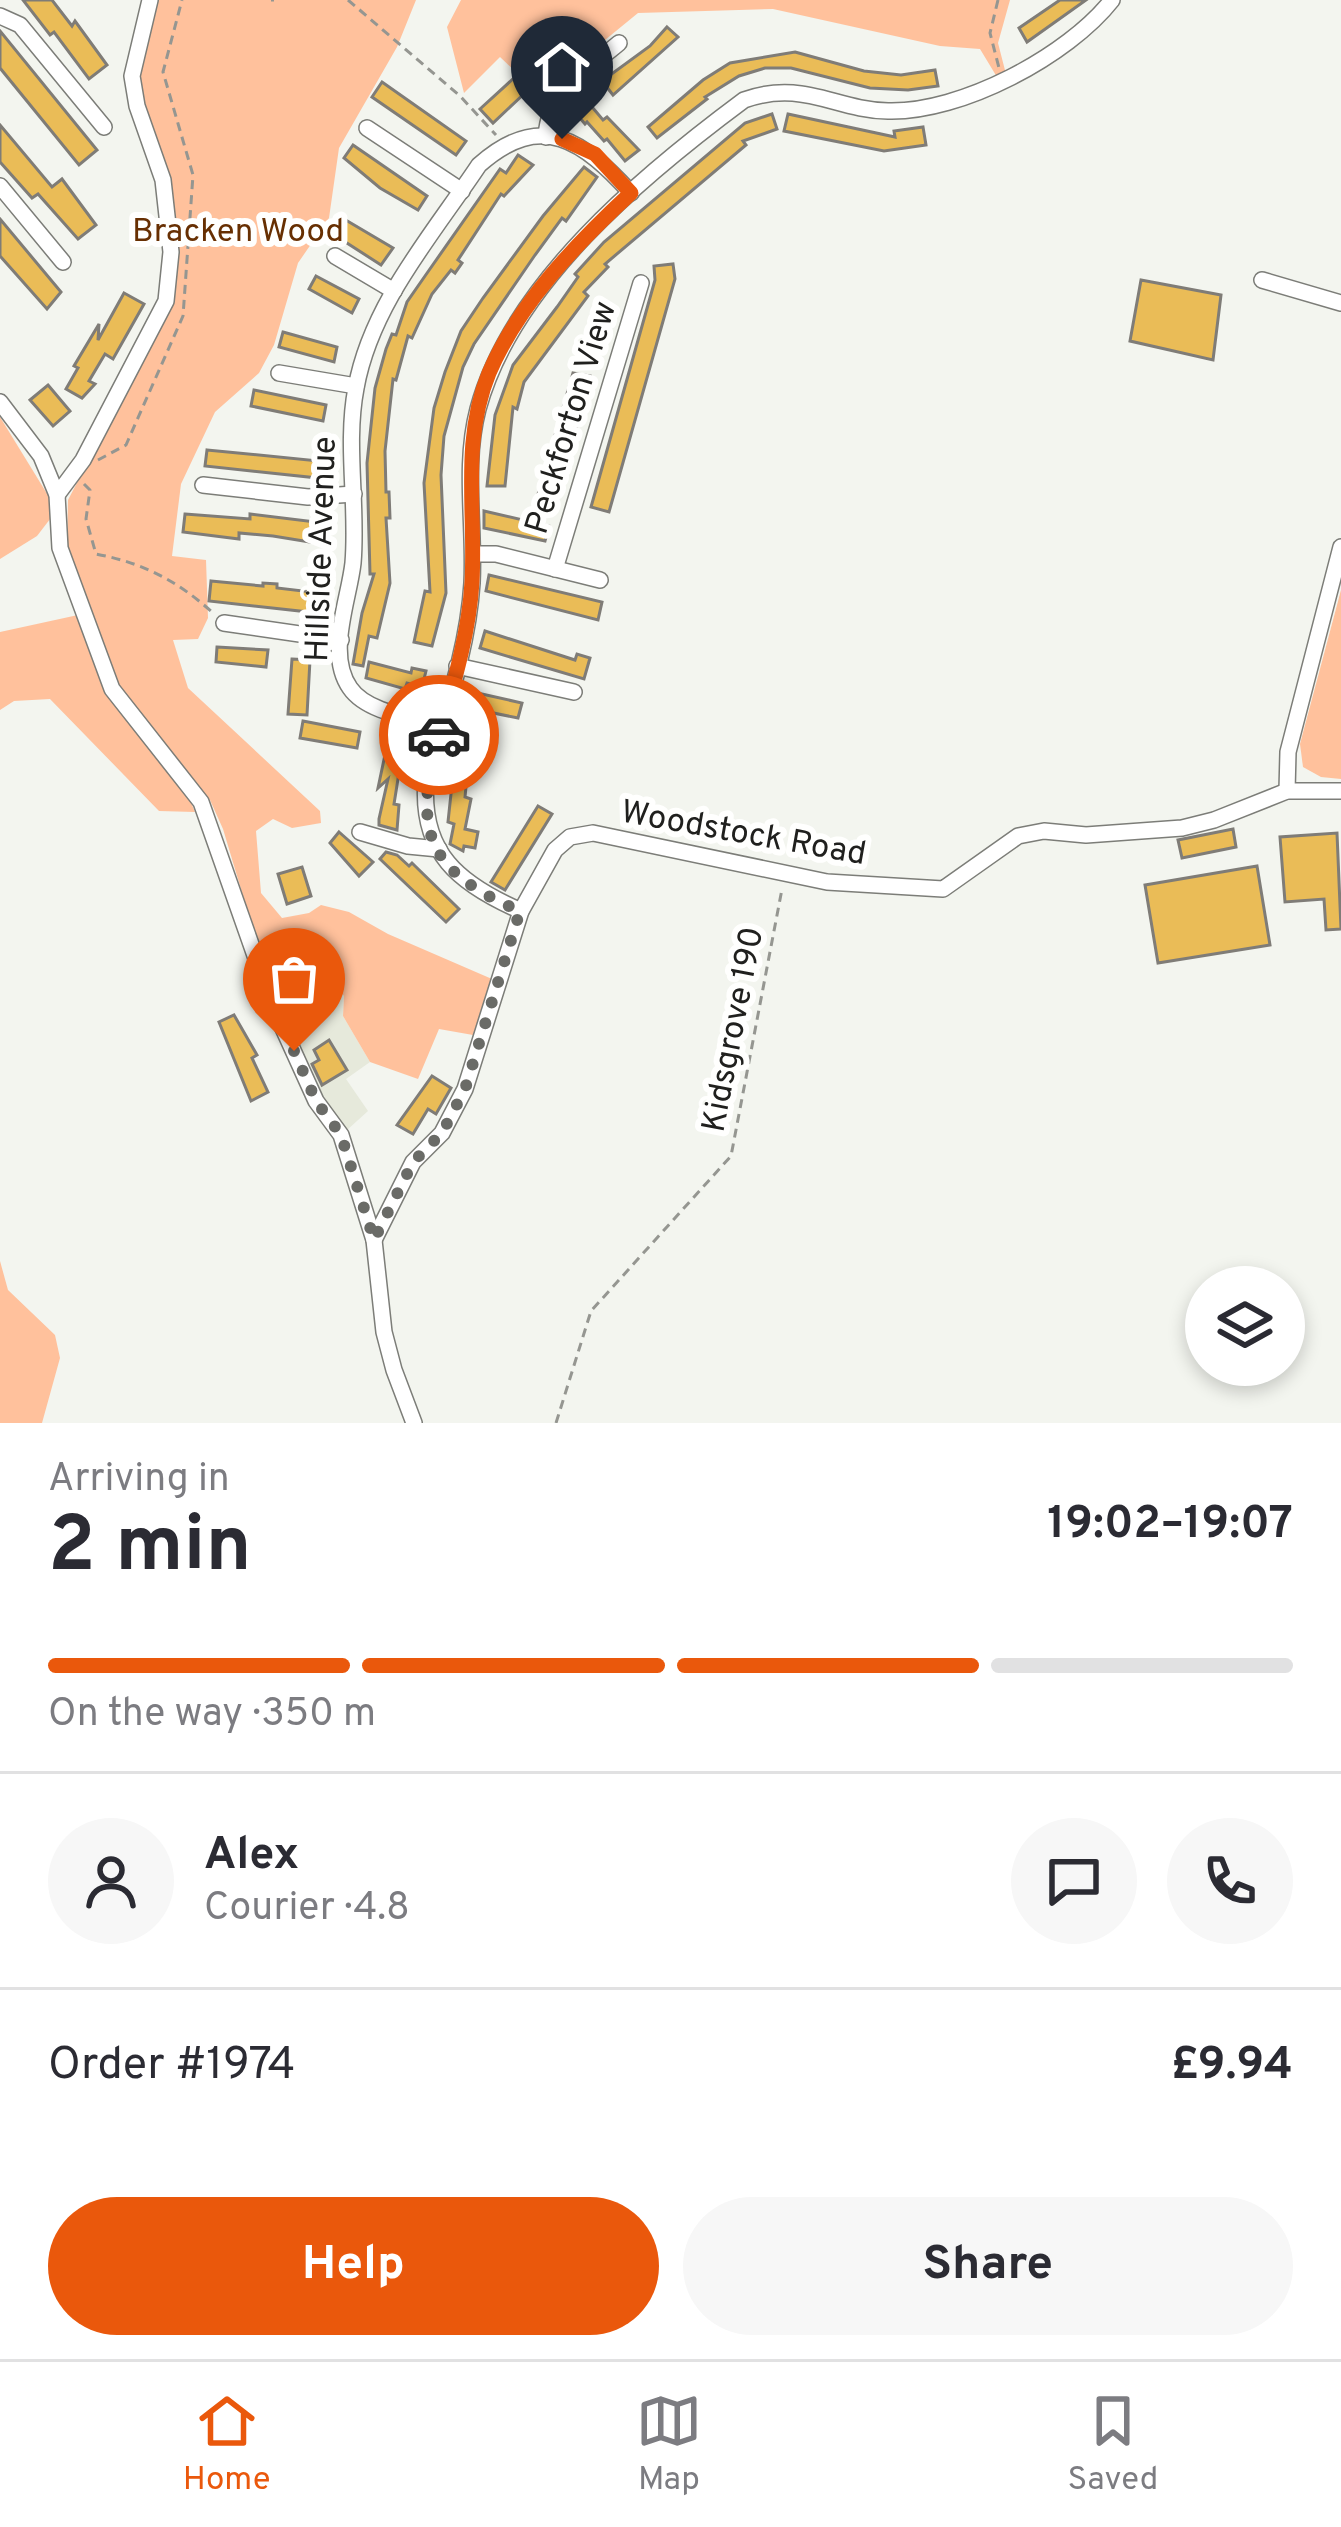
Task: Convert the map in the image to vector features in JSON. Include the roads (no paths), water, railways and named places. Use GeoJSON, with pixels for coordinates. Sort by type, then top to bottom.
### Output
{"type":"FeatureCollection","features":[{"type":"Feature","properties":{"kind":"street"},"geometry":{"type":"LineString","coordinates":[[57,495],[166,301],[171,252],[163,180],[137,106],[132,76],[150,0]]}},
{"type":"Feature","properties":{"kind":"street"},"geometry":{"type":"LineString","coordinates":[[520,911],[482,895],[454,873],[430,835],[424,803],[469,615],[471,448],[489,374],[509,333],[586,235],[744,100],[767,92],[841,100],[884,112],[946,105],[1004,80],[1093,25],[1112,0]]}},
{"type":"Feature","properties":{"kind":"street"},"geometry":{"type":"LineString","coordinates":[[0,16],[20,25],[104,127]]}},
{"type":"Feature","properties":{"kind":"street"},"geometry":{"type":"LineString","coordinates":[[620,43],[556,96],[546,136],[595,154],[631,193]]}},
{"type":"Feature","properties":{"kind":"street"},"geometry":{"type":"LineString","coordinates":[[368,128],[462,191]]}},
{"type":"Feature","properties":{"kind":"street","name":"Hillside Avenue"},"geometry":{"type":"LineString","coordinates":[[442,726],[357,697],[342,674],[341,640],[352,569],[356,386],[370,339],[394,291],[479,165],[505,145],[546,136]]}},
{"type":"Feature","properties":{"kind":"street"},"geometry":{"type":"LineString","coordinates":[[0,186],[63,262]]}},
{"type":"Feature","properties":{"kind":"street"},"geometry":{"type":"LineString","coordinates":[[335,256],[394,291]]}},
{"type":"Feature","properties":{"kind":"street"},"geometry":{"type":"LineString","coordinates":[[1262,280],[1341,303]]}},
{"type":"Feature","properties":{"kind":"street","name":"Peckforton View"},"geometry":{"type":"LineString","coordinates":[[555,569],[641,283]]}},
{"type":"Feature","properties":{"kind":"street"},"geometry":{"type":"LineString","coordinates":[[279,373],[356,386]]}},
{"type":"Feature","properties":{"kind":"street"},"geometry":{"type":"LineString","coordinates":[[0,402],[41,456],[57,495],[60,548],[112,689],[131,718],[189,783],[211,824],[272,1004],[316,1101],[341,1135],[374,1240],[384,1332],[414,1423]]}},
{"type":"Feature","properties":{"kind":"street"},"geometry":{"type":"LineString","coordinates":[[212,492],[308,497],[354,494]]}},
{"type":"Feature","properties":{"kind":"street"},"geometry":{"type":"LineString","coordinates":[[1287,791],[1288,752],[1341,547]]}},
{"type":"Feature","properties":{"kind":"street","name":"Peckforton View"},"geometry":{"type":"LineString","coordinates":[[472,554],[496,554],[600,580]]}},
{"type":"Feature","properties":{"kind":"street"},"geometry":{"type":"LineString","coordinates":[[224,623],[341,640]]}},
{"type":"Feature","properties":{"kind":"street"},"geometry":{"type":"LineString","coordinates":[[457,666],[574,692]]}},
{"type":"Feature","properties":{"kind":"street","name":"Woodstock Road"},"geometry":{"type":"LineString","coordinates":[[374,1240],[413,1162],[442,1133],[465,1089],[520,911],[555,850],[570,837],[592,833],[827,882],[943,889],[1018,836],[1044,831],[1086,835],[1182,828],[1287,791],[1339,791]]}},
{"type":"Feature","properties":{"kind":"street"},"geometry":{"type":"LineString","coordinates":[[360,832],[439,849]]}},
{"type":"Feature","properties":{"kind":"park label","name":"Bracken Wood"},"geometry":{"type":"Point","coordinates":[238,229]}}]}
